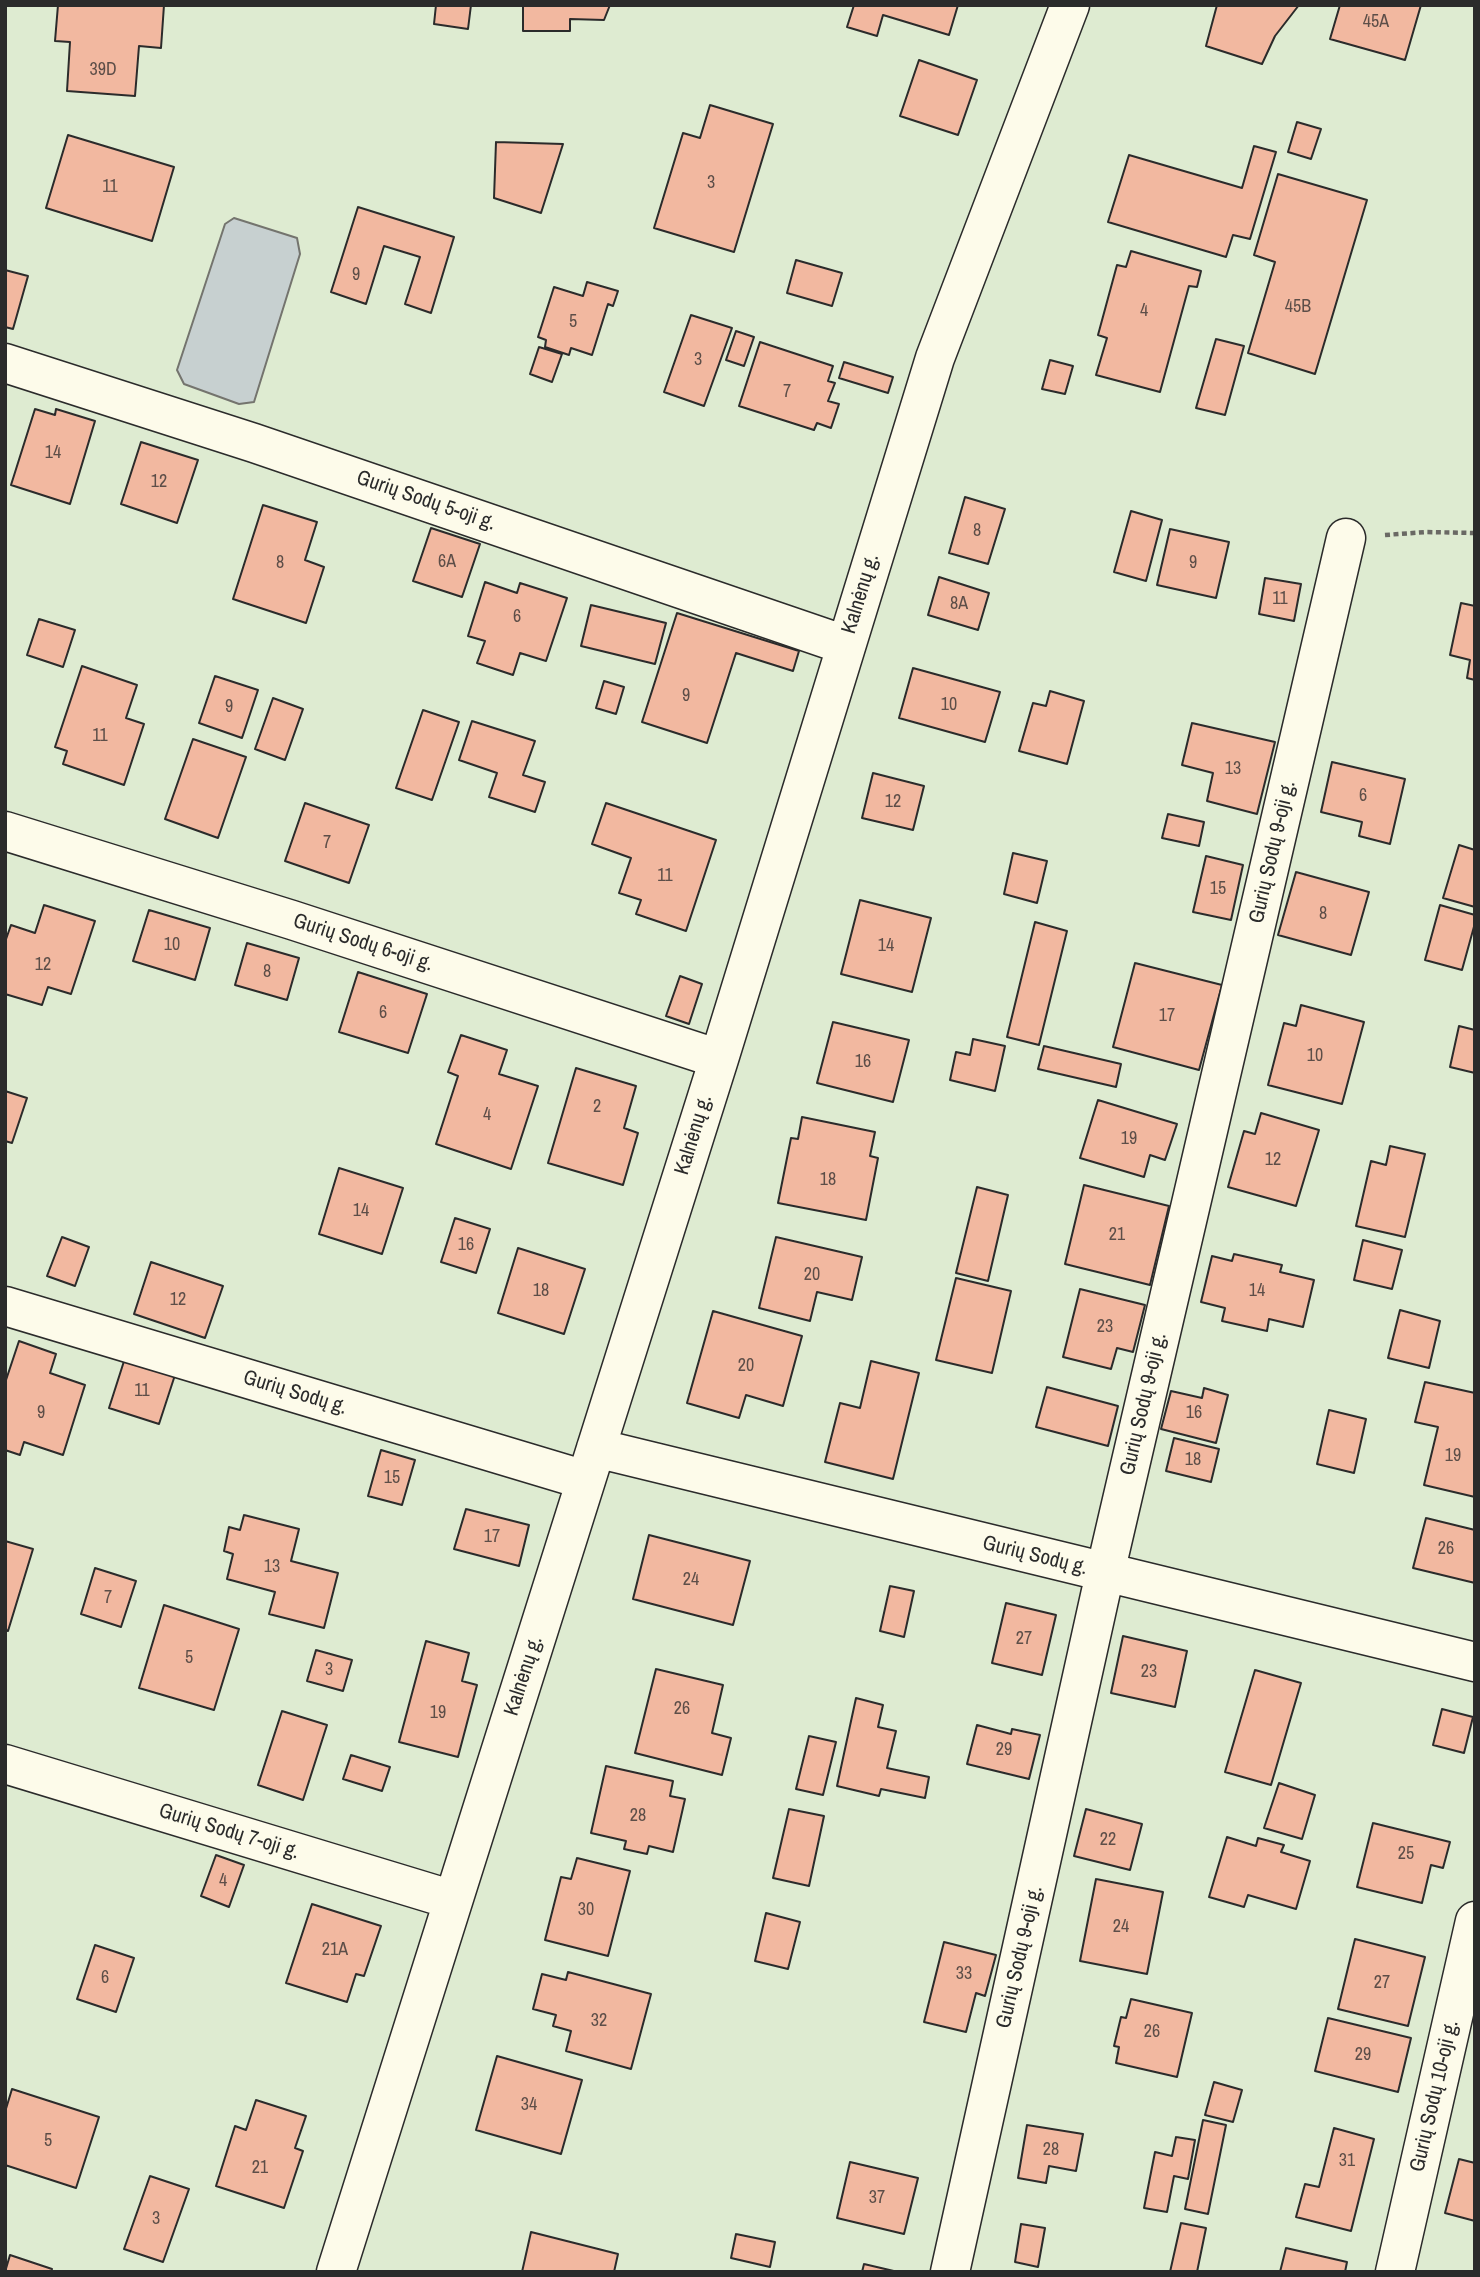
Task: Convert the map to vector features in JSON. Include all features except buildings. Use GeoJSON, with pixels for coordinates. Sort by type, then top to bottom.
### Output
{"type":"FeatureCollection","features":[{"type":"Feature","properties":{"kind":"street","name":"Kalnėnų g."},"geometry":{"type":"LineString","coordinates":[[336,2272],[719,1059],[935,358],[1070,5]]}},
{"type":"Feature","properties":{"kind":"street","name":"Gurių Sodų 5-oji g."},"geometry":{"type":"LineString","coordinates":[[5,363],[254,443],[845,645]]}},
{"type":"Feature","properties":{"kind":"street","name":"Gurių Sodų 9-oji g."},"geometry":{"type":"LineString","coordinates":[[950,2272],[1105,1573],[1346,538]]}},
{"type":"Feature","properties":{"kind":"street","name":"Gurių Sodų 6-oji g."},"geometry":{"type":"LineString","coordinates":[[5,831],[292,920],[719,1059]]}},
{"type":"Feature","properties":{"kind":"street","name":"Gurių Sodų g."},"geometry":{"type":"LineString","coordinates":[[5,1306],[591,1464],[1105,1573],[1475,1662]]}},
{"type":"Feature","properties":{"kind":"street","name":"Gurių Sodų 7-oji g."},"geometry":{"type":"LineString","coordinates":[[5,1764],[453,1900]]}},
{"type":"Feature","properties":{"kind":"street","name":"Gurių Sodų 10-oji g."},"geometry":{"type":"LineString","coordinates":[[1395,2272],[1475,1921]]}},
{"type":"Feature","properties":{"kind":"path"},"geometry":{"type":"LineString","coordinates":[[1346,538],[1426,532],[1475,533]]}},
{"type":"Feature","properties":{"kind":"green space"},"geometry":{"type":"Polygon","coordinates":[[[5,5],[1475,5],[1475,2272],[5,2272],[5,5]]]}},
{"type":"Feature","properties":{"kind":"shaded area"},"geometry":{"type":"Polygon","coordinates":[[[234,218],[297,238],[300,254],[254,402],[239,404],[184,384],[177,370],[225,224],[234,218]]]}}]}
